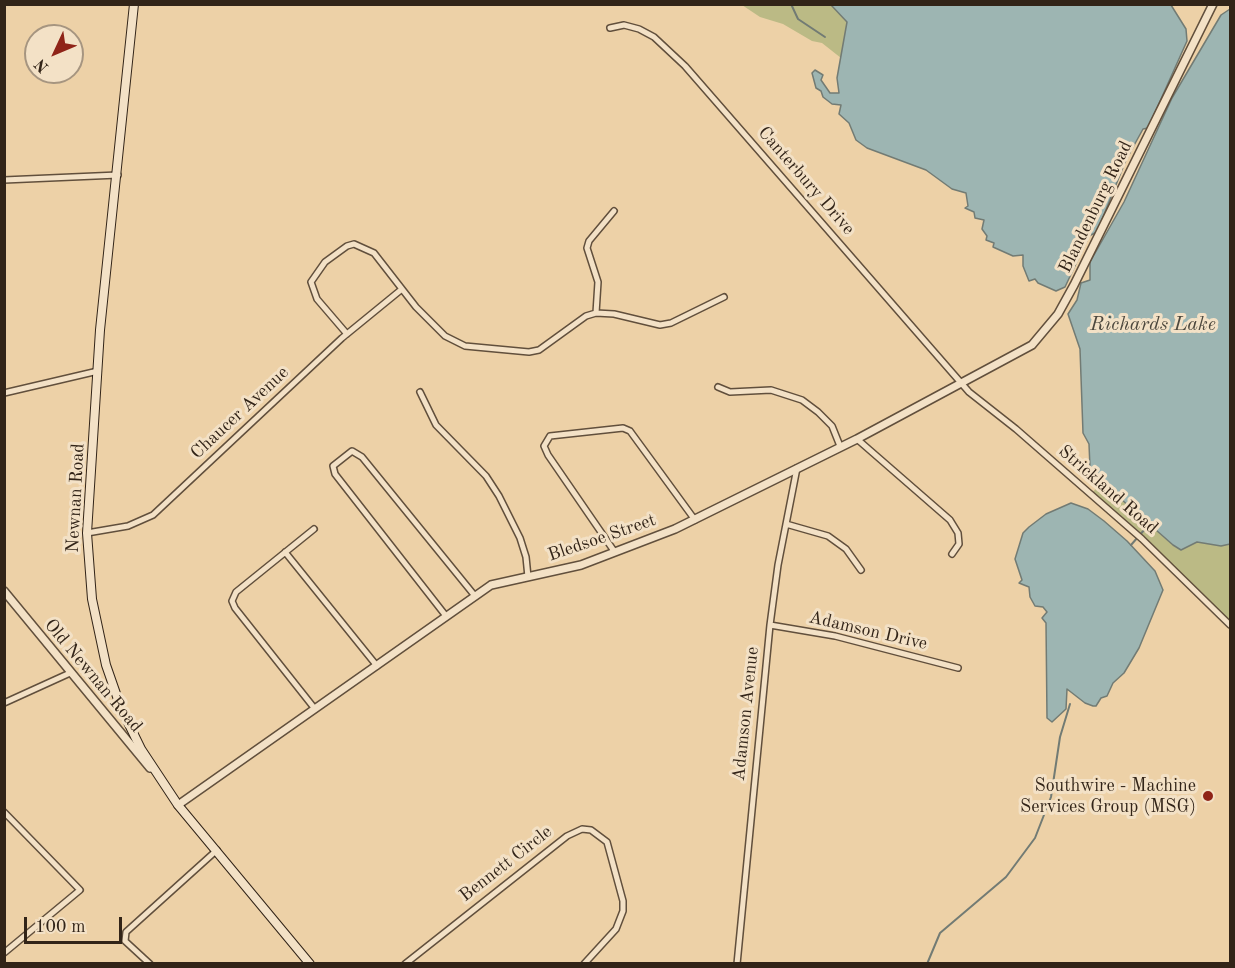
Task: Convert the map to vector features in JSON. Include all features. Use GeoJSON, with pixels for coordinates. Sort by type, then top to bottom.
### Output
{"type":"FeatureCollection","features":[{"type":"Feature","properties":{"kind":"main road","name":"Newnan Road"},"geometry":{"type":"LineString","coordinates":[[134,4],[98,371],[87,534],[90,586],[106,665],[121,708],[159,779],[178,805],[310,963]]}},
{"type":"Feature","properties":{"kind":"street","name":"Blandenburg Road"},"geometry":{"type":"LineString","coordinates":[[962,383],[1032,345],[1058,314],[1213,4]]}},
{"type":"Feature","properties":{"kind":"street","name":"Canterbury Drive"},"geometry":{"type":"LineString","coordinates":[[610,28],[624,26],[639,29],[654,37],[685,66],[962,383]]}},
{"type":"Feature","properties":{"kind":"street"},"geometry":{"type":"LineString","coordinates":[[4,180],[118,175]]}},
{"type":"Feature","properties":{"kind":"street"},"geometry":{"type":"LineString","coordinates":[[596,313],[598,282],[587,248],[593,234],[614,211]]}},
{"type":"Feature","properties":{"kind":"street"},"geometry":{"type":"LineString","coordinates":[[347,334],[312,290],[311,282],[314,274],[325,262],[347,246],[354,244],[374,253],[402,289],[445,336],[465,346],[529,352],[552,344],[575,322],[596,313],[660,325],[724,297]]}},
{"type":"Feature","properties":{"kind":"street","name":"Chaucer Avenue"},"geometry":{"type":"LineString","coordinates":[[87,534],[128,526],[153,515],[347,334],[402,289]]}},
{"type":"Feature","properties":{"kind":"street"},"geometry":{"type":"LineString","coordinates":[[5,391],[98,371]]}},
{"type":"Feature","properties":{"kind":"street","name":"Bledsoe Street"},"geometry":{"type":"LineString","coordinates":[[178,805],[491,585],[581,565],[694,520],[857,439],[962,383]]}},
{"type":"Feature","properties":{"kind":"street","name":"Strickland Road"},"geometry":{"type":"LineString","coordinates":[[962,383],[969,392],[1016,429],[1142,539],[1230,625]]}},
{"type":"Feature","properties":{"kind":"street"},"geometry":{"type":"LineString","coordinates":[[718,387],[730,392],[771,390],[802,400],[832,426],[840,446]]}},
{"type":"Feature","properties":{"kind":"street"},"geometry":{"type":"LineString","coordinates":[[420,392],[436,425],[486,476],[499,496],[526,557],[528,577]]}},
{"type":"Feature","properties":{"kind":"street"},"geometry":{"type":"LineString","coordinates":[[614,551],[548,455],[544,446],[550,436],[622,428],[630,431],[662,471],[694,520]]}},
{"type":"Feature","properties":{"kind":"street"},"geometry":{"type":"LineString","coordinates":[[857,439],[950,520],[958,533],[959,544],[952,554]]}},
{"type":"Feature","properties":{"kind":"street"},"geometry":{"type":"LineString","coordinates":[[446,616],[335,474],[333,466],[352,451],[362,457],[475,596]]}},
{"type":"Feature","properties":{"kind":"street","name":"Adamson Avenue"},"geometry":{"type":"LineString","coordinates":[[737,963],[770,625],[797,468]]}},
{"type":"Feature","properties":{"kind":"street"},"geometry":{"type":"LineString","coordinates":[[786,524],[828,537],[846,549],[861,570]]}},
{"type":"Feature","properties":{"kind":"street"},"geometry":{"type":"LineString","coordinates":[[314,530],[236,592],[232,601],[235,608],[315,709]]}},
{"type":"Feature","properties":{"kind":"street"},"geometry":{"type":"LineString","coordinates":[[285,552],[377,666]]}},
{"type":"Feature","properties":{"kind":"street","name":"Old Newnan Road"},"geometry":{"type":"LineString","coordinates":[[4,591],[159,779]]}},
{"type":"Feature","properties":{"kind":"street","name":"Adamson Drive"},"geometry":{"type":"LineString","coordinates":[[770,625],[835,636],[958,668]]}},
{"type":"Feature","properties":{"kind":"street"},"geometry":{"type":"LineString","coordinates":[[4,703],[70,673]]}},
{"type":"Feature","properties":{"kind":"street"},"geometry":{"type":"LineString","coordinates":[[4,812],[80,890],[4,953]]}},
{"type":"Feature","properties":{"kind":"street","name":"Bennett Circle"},"geometry":{"type":"LineString","coordinates":[[405,963],[567,836],[582,829],[591,830],[607,842],[622,901],[620,920],[616,929],[584,963]]}},
{"type":"Feature","properties":{"kind":"street"},"geometry":{"type":"LineString","coordinates":[[150,963],[125,941],[126,932],[217,850]]}},
{"type":"Feature","properties":{"kind":"shaded area"},"geometry":{"type":"Polygon","coordinates":[[[742,5],[831,5],[847,22],[841,58],[822,43],[812,41],[783,24],[760,17],[742,5]]]}},
{"type":"Feature","properties":{"kind":"shaded area"},"geometry":{"type":"Polygon","coordinates":[[[1101,482],[1175,547],[1183,549],[1197,542],[1221,546],[1230,544],[1230,621],[1093,492],[1101,482]]]}},
{"type":"Feature","properties":{"kind":"water"},"geometry":{"type":"Polygon","coordinates":[[[831,5],[1171,5],[1186,29],[1187,41],[1148,128],[1143,129],[1126,160],[1097,232],[1089,236],[1065,287],[1056,291],[1038,283],[1035,279],[1029,281],[1023,266],[1023,255],[1013,256],[993,247],[994,243],[986,240],[987,236],[982,229],[984,220],[975,218],[974,212],[965,208],[968,206],[966,193],[952,189],[926,170],[867,148],[856,140],[849,123],[839,114],[841,105],[832,104],[823,97],[821,91],[816,88],[812,73],[815,70],[823,75],[821,80],[830,93],[839,93],[837,78],[847,22],[831,5]]]}},
{"type":"Feature","properties":{"kind":"water","name":"Richards Lake"},"geometry":{"type":"Polygon","coordinates":[[[1230,9],[1230,544],[1221,546],[1197,542],[1181,550],[1113,492],[1090,468],[1089,444],[1083,433],[1080,349],[1068,314],[1077,300],[1081,283],[1090,280],[1090,262],[1124,202],[1172,98],[1221,15],[1230,9]]]}},
{"type":"Feature","properties":{"kind":"water"},"geometry":{"type":"Polygon","coordinates":[[[1071,503],[1088,509],[1127,541],[1155,571],[1163,590],[1139,648],[1124,673],[1113,683],[1107,696],[1101,698],[1096,706],[1093,706],[1085,703],[1067,689],[1066,709],[1052,722],[1047,718],[1046,623],[1042,618],[1047,612],[1043,607],[1035,606],[1030,597],[1029,587],[1019,583],[1022,580],[1015,559],[1023,533],[1029,527],[1046,514],[1071,503]]]}},
{"type":"Feature","properties":{"kind":"waterway"},"geometry":{"type":"LineString","coordinates":[[791,4],[798,19],[825,37]]}},
{"type":"Feature","properties":{"kind":"waterway"},"geometry":{"type":"LineString","coordinates":[[1131,545],[1145,529]]}},
{"type":"Feature","properties":{"kind":"waterway"},"geometry":{"type":"LineString","coordinates":[[927,964],[940,933],[1006,877],[1035,838],[1051,797],[1060,737],[1070,704]]}},
{"type":"Feature","properties":{"kind":"place","name":"Southwire - Machine Services Group (MSG)"},"geometry":{"type":"Point","coordinates":[1208,796]}}]}
